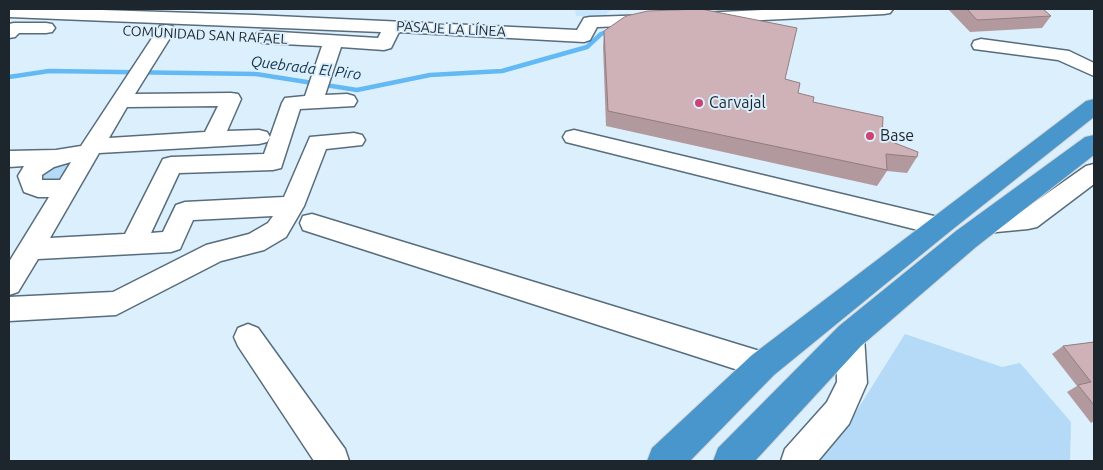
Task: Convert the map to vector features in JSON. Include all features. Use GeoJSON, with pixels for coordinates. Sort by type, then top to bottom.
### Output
{"type":"FeatureCollection","features":[{"type":"Feature","properties":{"kind":"highway"},"geometry":{"type":"LineString","coordinates":[[665,461],[763,365],[938,226],[1094,106]]}},
{"type":"Feature","properties":{"kind":"highway"},"geometry":{"type":"LineString","coordinates":[[731,461],[850,336],[986,224],[1094,143]]}},
{"type":"Feature","properties":{"kind":"street"},"geometry":{"type":"LineString","coordinates":[[689,18],[884,9]]}},
{"type":"Feature","properties":{"kind":"street","name":"PASAJE LA LÍNEA"},"geometry":{"type":"LineString","coordinates":[[9,12],[392,26],[584,36],[590,22],[669,19]]}},
{"type":"Feature","properties":{"kind":"street","name":"COMUNIDAD SAN RAFAEL"},"geometry":{"type":"LineString","coordinates":[[9,33],[14,28],[166,30],[384,44],[392,26]]}},
{"type":"Feature","properties":{"kind":"street"},"geometry":{"type":"LineString","coordinates":[[9,284],[90,149],[166,30]]}},
{"type":"Feature","properties":{"kind":"street"},"geometry":{"type":"LineString","coordinates":[[171,166],[273,162],[292,103],[317,90],[333,42]]}},
{"type":"Feature","properties":{"kind":"street"},"geometry":{"type":"LineString","coordinates":[[981,44],[1062,55],[1094,70]]}},
{"type":"Feature","properties":{"kind":"street"},"geometry":{"type":"LineString","coordinates":[[121,101],[235,90],[213,139]]}},
{"type":"Feature","properties":{"kind":"street"},"geometry":{"type":"LineString","coordinates":[[317,90],[347,101]]}},
{"type":"Feature","properties":{"kind":"street"},"geometry":{"type":"LineString","coordinates":[[9,159],[55,157],[90,149],[184,140],[259,137]]}},
{"type":"Feature","properties":{"kind":"street"},"geometry":{"type":"LineString","coordinates":[[574,137],[938,226]]}},
{"type":"Feature","properties":{"kind":"street"},"geometry":{"type":"LineString","coordinates":[[133,244],[184,140]]}},
{"type":"Feature","properties":{"kind":"street"},"geometry":{"type":"LineString","coordinates":[[9,309],[116,303],[215,252],[255,243],[277,230],[292,206],[318,142],[354,140]]}},
{"type":"Feature","properties":{"kind":"street"},"geometry":{"type":"LineString","coordinates":[[38,188],[32,186],[30,176],[40,165],[55,157]]}},
{"type":"Feature","properties":{"kind":"street"},"geometry":{"type":"LineString","coordinates":[[986,224],[1028,220],[1094,172]]}},
{"type":"Feature","properties":{"kind":"street"},"geometry":{"type":"LineString","coordinates":[[9,189],[38,188],[66,190]]}},
{"type":"Feature","properties":{"kind":"street"},"geometry":{"type":"LineString","coordinates":[[30,250],[171,242],[185,211],[292,206]]}},
{"type":"Feature","properties":{"kind":"street"},"geometry":{"type":"LineString","coordinates":[[312,223],[763,365]]}},
{"type":"Feature","properties":{"kind":"street"},"geometry":{"type":"LineString","coordinates":[[797,461],[838,413],[852,383],[850,336]]}},
{"type":"Feature","properties":{"kind":"street"},"geometry":{"type":"LineString","coordinates":[[248,338],[332,461]]}},
{"type":"Feature","properties":{"kind":"shaded area"},"geometry":{"type":"Polygon","coordinates":[[[614,9],[607,13],[607,16],[576,16],[575,10],[614,9]]]}},
{"type":"Feature","properties":{"kind":"shaded area"},"geometry":{"type":"Polygon","coordinates":[[[77,159],[61,184],[44,182],[43,172],[59,163],[77,159]]]}},
{"type":"Feature","properties":{"kind":"shaded area"},"geometry":{"type":"Polygon","coordinates":[[[905,334],[1002,367],[1020,363],[1071,422],[1070,461],[816,461],[854,415],[905,334]]]}},
{"type":"Feature","properties":{"kind":"building","name":"Carvajal"},"geometry":{"type":"Polygon","coordinates":[[[701,9],[797,28],[785,79],[800,83],[798,93],[814,97],[813,102],[883,117],[882,138],[918,152],[917,157],[886,154],[887,170],[608,111],[604,31],[626,16],[648,11],[701,9]]]}},
{"type":"Feature","properties":{"kind":"building"},"geometry":{"type":"Polygon","coordinates":[[[967,9],[1043,9],[1051,16],[977,20],[967,9]]]}},
{"type":"Feature","properties":{"kind":"building"},"geometry":{"type":"Polygon","coordinates":[[[1094,342],[1094,405],[1078,385],[1091,382],[1063,346],[1094,342]]]}},
{"type":"Feature","properties":{"kind":"waterway","name":"Quebrada El Piro"},"geometry":{"type":"LineString","coordinates":[[9,77],[49,71],[256,74],[357,90],[430,75],[502,71],[587,47],[601,34],[609,31]]}},
{"type":"Feature","properties":{"kind":"place","name":"Carvajal"},"geometry":{"type":"Point","coordinates":[699,103]}},
{"type":"Feature","properties":{"kind":"place","name":"Base"},"geometry":{"type":"Point","coordinates":[870,136]}}]}
